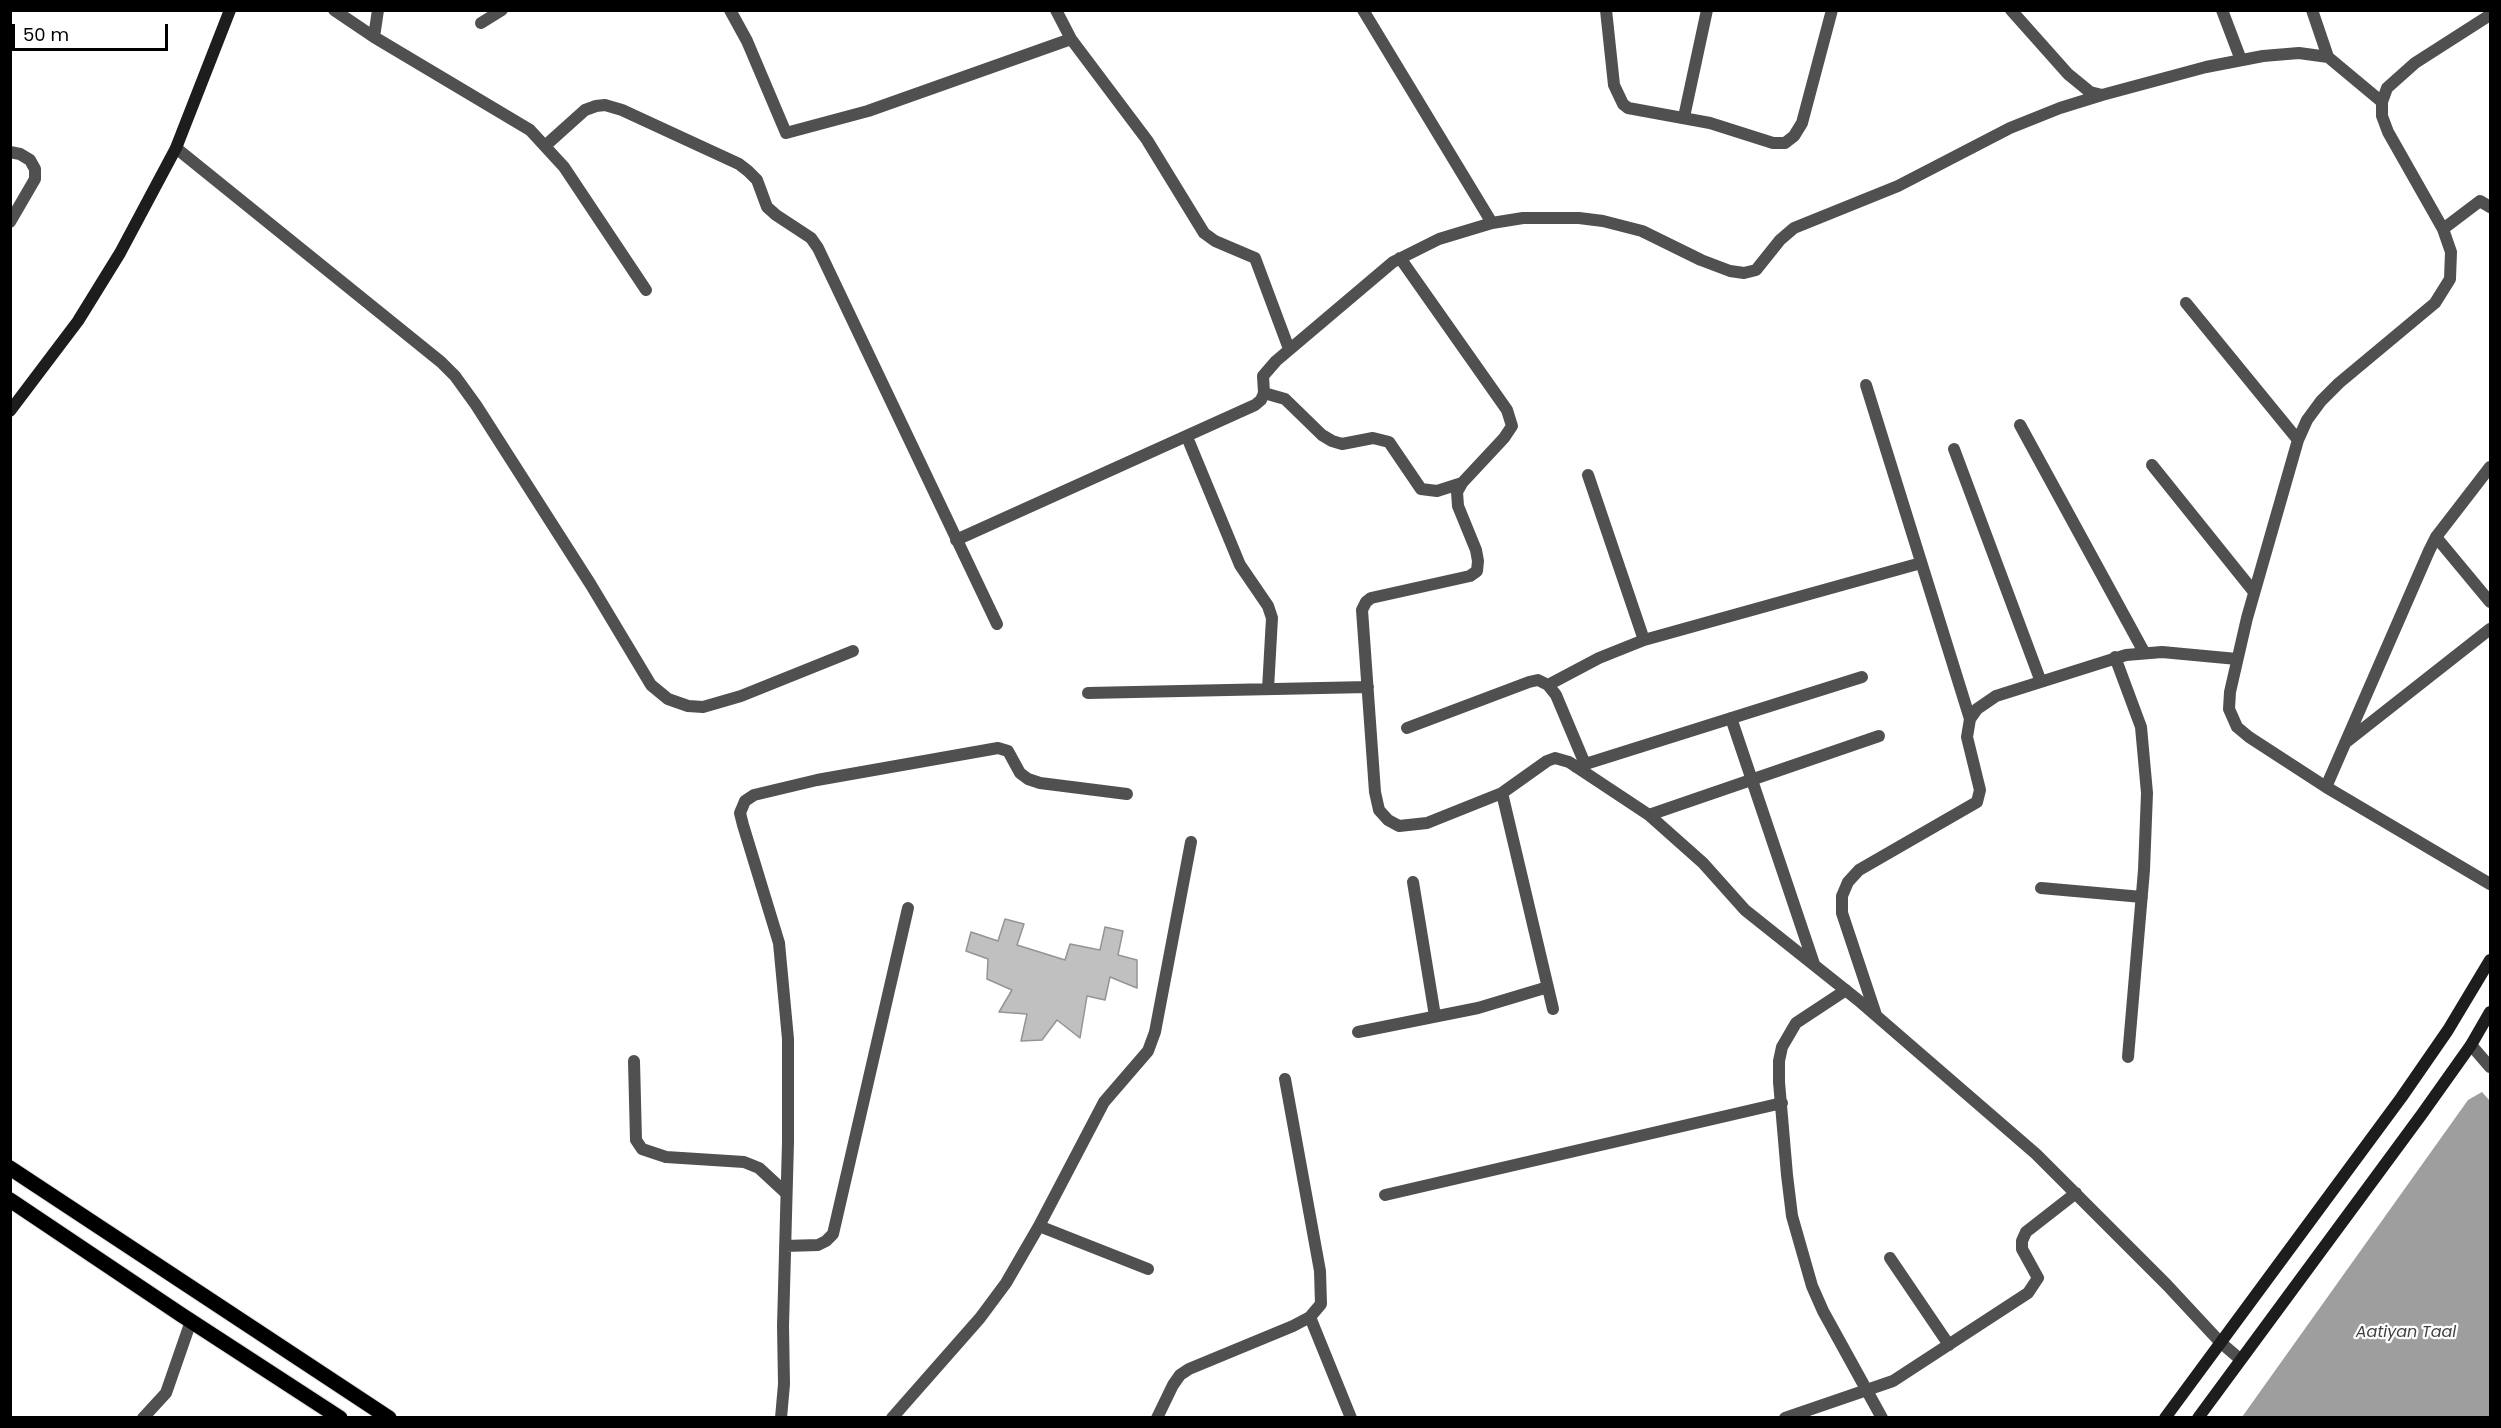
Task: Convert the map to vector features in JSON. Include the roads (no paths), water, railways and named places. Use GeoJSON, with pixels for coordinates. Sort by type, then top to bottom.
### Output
{"type":"FeatureCollection","features":[{"type":"Feature","properties":{"kind":"main road"},"geometry":{"type":"LineString","coordinates":[[10,1168],[389,1418]]}},
{"type":"Feature","properties":{"kind":"main road"},"geometry":{"type":"LineString","coordinates":[[10,1200],[340,1418]]}},
{"type":"Feature","properties":{"kind":"street"},"geometry":{"type":"LineString","coordinates":[[10,411],[100,289],[176,148],[230,10]]}},
{"type":"Feature","properties":{"kind":"street"},"geometry":{"type":"LineString","coordinates":[[334,10],[374,37],[530,130],[564,167],[646,290]]}},
{"type":"Feature","properties":{"kind":"street"},"geometry":{"type":"LineString","coordinates":[[374,37],[378,10]]}},
{"type":"Feature","properties":{"kind":"street"},"geometry":{"type":"LineString","coordinates":[[481,23],[502,10]]}},
{"type":"Feature","properties":{"kind":"street"},"geometry":{"type":"LineString","coordinates":[[729,10],[747,40],[786,133],[867,111],[1071,39]]}},
{"type":"Feature","properties":{"kind":"street"},"geometry":{"type":"LineString","coordinates":[[1056,10],[1071,39],[1147,140],[1204,233],[1215,242],[1255,258],[1289,349]]}},
{"type":"Feature","properties":{"kind":"street"},"geometry":{"type":"LineString","coordinates":[[1362,10],[1492,223]]}},
{"type":"Feature","properties":{"kind":"street"},"geometry":{"type":"LineString","coordinates":[[1606,10],[1614,85],[1623,104],[1628,108],[1710,123],[1773,143],[1785,143],[1794,136],[1802,123],[1832,10]]}},
{"type":"Feature","properties":{"kind":"street"},"geometry":{"type":"LineString","coordinates":[[1684,117],[1707,10]]}},
{"type":"Feature","properties":{"kind":"street"},"geometry":{"type":"LineString","coordinates":[[2011,10],[2068,74],[2091,92],[2102,95]]}},
{"type":"Feature","properties":{"kind":"street"},"geometry":{"type":"LineString","coordinates":[[2222,10],[2241,60]]}},
{"type":"Feature","properties":{"kind":"street"},"geometry":{"type":"LineString","coordinates":[[2312,10],[2328,57],[2382,102]]}},
{"type":"Feature","properties":{"kind":"street"},"geometry":{"type":"LineString","coordinates":[[2490,15],[2415,63],[2388,88],[2382,102],[2382,116],[2388,132],[2443,229],[2451,252],[2450,279],[2445,290],[2434,303],[2339,383],[2321,401],[2307,420],[2298,440],[2254,592],[2237,659],[2229,709],[2237,727],[2258,744],[2326,788],[2490,884]]}},
{"type":"Feature","properties":{"kind":"street"},"geometry":{"type":"LineString","coordinates":[[956,540],[1255,405],[1264,393],[1263,376],[1289,349],[1400,258],[1439,239],[1492,223],[1523,218],[1556,217],[1603,221],[1642,231],[1701,260],[1730,271],[1744,273],[1756,270],[1780,240],[1794,228],[1898,186],[2010,128],[2060,108],[2206,67],[2241,60],[2299,53],[2328,57]]}},
{"type":"Feature","properties":{"kind":"street"},"geometry":{"type":"LineString","coordinates":[[546,145],[585,110],[604,105],[622,110],[739,164],[757,180],[767,207],[811,238],[818,248],[997,624]]}},
{"type":"Feature","properties":{"kind":"street"},"geometry":{"type":"LineString","coordinates":[[176,148],[441,362],[454,376],[476,405],[651,685],[668,699],[688,706],[703,706],[741,696],[853,651]]}},
{"type":"Feature","properties":{"kind":"street"},"geometry":{"type":"LineString","coordinates":[[10,152],[20,154],[30,160],[35,169],[35,179],[25,201],[10,222]]}},
{"type":"Feature","properties":{"kind":"street"},"geometry":{"type":"LineString","coordinates":[[2443,229],[2480,201],[2490,207]]}},
{"type":"Feature","properties":{"kind":"street"},"geometry":{"type":"LineString","coordinates":[[1400,258],[1512,419],[1512,426],[1504,438],[1462,483],[1456,498],[1476,550],[1478,561],[1476,571],[1470,576],[1383,594],[1366,602],[1362,610],[1375,792],[1379,810],[1388,820],[1399,826],[1427,823],[1502,793],[1548,761],[1562,759],[1581,766],[1649,815],[1703,863],[1745,910],[1846,990],[2036,1154],[2240,1359]]}},
{"type":"Feature","properties":{"kind":"street"},"geometry":{"type":"LineString","coordinates":[[2186,303],[2298,440]]}},
{"type":"Feature","properties":{"kind":"street"},"geometry":{"type":"LineString","coordinates":[[1866,386],[1970,719],[1967,737],[1980,790],[1977,802],[1859,870],[1848,882],[1842,896],[1842,913],[1876,1016]]}},
{"type":"Feature","properties":{"kind":"street"},"geometry":{"type":"LineString","coordinates":[[1264,393],[1285,399],[1322,435],[1332,441],[1342,444],[1373,438],[1389,442],[1421,489],[1437,491],[1462,483]]}},
{"type":"Feature","properties":{"kind":"street"},"geometry":{"type":"LineString","coordinates":[[2020,425],[2144,652]]}},
{"type":"Feature","properties":{"kind":"street"},"geometry":{"type":"LineString","coordinates":[[1187,437],[1240,565],[1268,606],[1272,618],[1268,689]]}},
{"type":"Feature","properties":{"kind":"street"},"geometry":{"type":"LineString","coordinates":[[1954,449],[2041,682]]}},
{"type":"Feature","properties":{"kind":"street"},"geometry":{"type":"LineString","coordinates":[[2152,465],[2254,592]]}},
{"type":"Feature","properties":{"kind":"street"},"geometry":{"type":"LineString","coordinates":[[2326,788],[2436,537],[2490,467]]}},
{"type":"Feature","properties":{"kind":"street"},"geometry":{"type":"LineString","coordinates":[[1588,475],[1644,640]]}},
{"type":"Feature","properties":{"kind":"street"},"geometry":{"type":"LineString","coordinates":[[2436,537],[2490,602]]}},
{"type":"Feature","properties":{"kind":"street"},"geometry":{"type":"LineString","coordinates":[[1548,685],[1599,658],[1644,640],[1921,563]]}},
{"type":"Feature","properties":{"kind":"street"},"geometry":{"type":"LineString","coordinates":[[2344,744],[2490,629]]}},
{"type":"Feature","properties":{"kind":"street"},"geometry":{"type":"LineString","coordinates":[[1970,719],[1986,702],[1996,696],[2115,657],[2144,652],[2237,659]]}},
{"type":"Feature","properties":{"kind":"street"},"geometry":{"type":"LineString","coordinates":[[2115,657],[2137,712],[2143,740],[2147,793],[2142,897],[2128,1057]]}},
{"type":"Feature","properties":{"kind":"street"},"geometry":{"type":"LineString","coordinates":[[1581,766],[1862,677]]}},
{"type":"Feature","properties":{"kind":"street"},"geometry":{"type":"LineString","coordinates":[[1407,728],[1538,680],[1548,685],[1556,695],[1581,766]]}},
{"type":"Feature","properties":{"kind":"street"},"geometry":{"type":"LineString","coordinates":[[1088,693],[1368,687]]}},
{"type":"Feature","properties":{"kind":"street"},"geometry":{"type":"LineString","coordinates":[[1731,718],[1815,965]]}},
{"type":"Feature","properties":{"kind":"street"},"geometry":{"type":"LineString","coordinates":[[1649,815],[1879,736]]}},
{"type":"Feature","properties":{"kind":"street"},"geometry":{"type":"LineString","coordinates":[[781,1418],[784,1384],[788,1039],[783,971],[772,914],[740,813],[745,801],[754,795],[817,780],[998,748],[1008,751],[1020,773],[1028,779],[1040,783],[1127,794]]}},
{"type":"Feature","properties":{"kind":"street"},"geometry":{"type":"LineString","coordinates":[[1502,793],[1553,1009]]}},
{"type":"Feature","properties":{"kind":"street"},"geometry":{"type":"LineString","coordinates":[[892,1418],[980,1318],[1006,1283],[1039,1226],[1104,1102],[1148,1051],[1155,1032],[1191,842]]}},
{"type":"Feature","properties":{"kind":"street"},"geometry":{"type":"LineString","coordinates":[[1413,882],[1435,1016]]}},
{"type":"Feature","properties":{"kind":"street"},"geometry":{"type":"LineString","coordinates":[[2041,888],[2142,897]]}},
{"type":"Feature","properties":{"kind":"street"},"geometry":{"type":"LineString","coordinates":[[785,1246],[818,1245],[833,1234],[908,908]]}},
{"type":"Feature","properties":{"kind":"street"},"geometry":{"type":"LineString","coordinates":[[2165,1418],[2401,1098],[2448,1030],[2490,960]]}},
{"type":"Feature","properties":{"kind":"street"},"geometry":{"type":"LineString","coordinates":[[1358,1032],[1478,1008],[1548,987]]}},
{"type":"Feature","properties":{"kind":"street"},"geometry":{"type":"LineString","coordinates":[[1846,990],[1807,1014],[1788,1034],[1779,1061],[1782,1102],[1792,1216],[1805,1267],[1823,1311],[1882,1418]]}},
{"type":"Feature","properties":{"kind":"street"},"geometry":{"type":"LineString","coordinates":[[2198,1418],[2422,1114],[2471,1045],[2490,1011]]}},
{"type":"Feature","properties":{"kind":"street"},"geometry":{"type":"LineString","coordinates":[[2471,1045],[2490,1067]]}},
{"type":"Feature","properties":{"kind":"street"},"geometry":{"type":"LineString","coordinates":[[634,1061],[636,1140],[642,1149],[666,1157],[744,1162],[759,1168],[786,1193]]}},
{"type":"Feature","properties":{"kind":"street"},"geometry":{"type":"LineString","coordinates":[[1160,1416],[1173,1385],[1180,1375],[1189,1369],[1293,1326],[1310,1317],[1321,1304],[1320,1271],[1285,1079]]}},
{"type":"Feature","properties":{"kind":"street"},"geometry":{"type":"LineString","coordinates":[[1385,1195],[1782,1102]]}},
{"type":"Feature","properties":{"kind":"street"},"geometry":{"type":"LineString","coordinates":[[1785,1418],[1893,1381],[2028,1293],[2038,1278],[2022,1249],[2022,1241],[2026,1232],[2076,1193]]}},
{"type":"Feature","properties":{"kind":"street"},"geometry":{"type":"LineString","coordinates":[[1039,1226],[1148,1269]]}},
{"type":"Feature","properties":{"kind":"street"},"geometry":{"type":"LineString","coordinates":[[1890,1258],[1949,1345]]}},
{"type":"Feature","properties":{"kind":"street"},"geometry":{"type":"LineString","coordinates":[[1310,1317],[1351,1418]]}},
{"type":"Feature","properties":{"kind":"street"},"geometry":{"type":"LineString","coordinates":[[143,1418],[166,1393],[191,1321]]}},
{"type":"Feature","properties":{"kind":"water","name":"Aatiyan Taal"},"geometry":{"type":"Polygon","coordinates":[[[2482,1092],[2490,1101],[2490,1417],[2242,1417],[2468,1100],[2482,1092]]]}}]}
